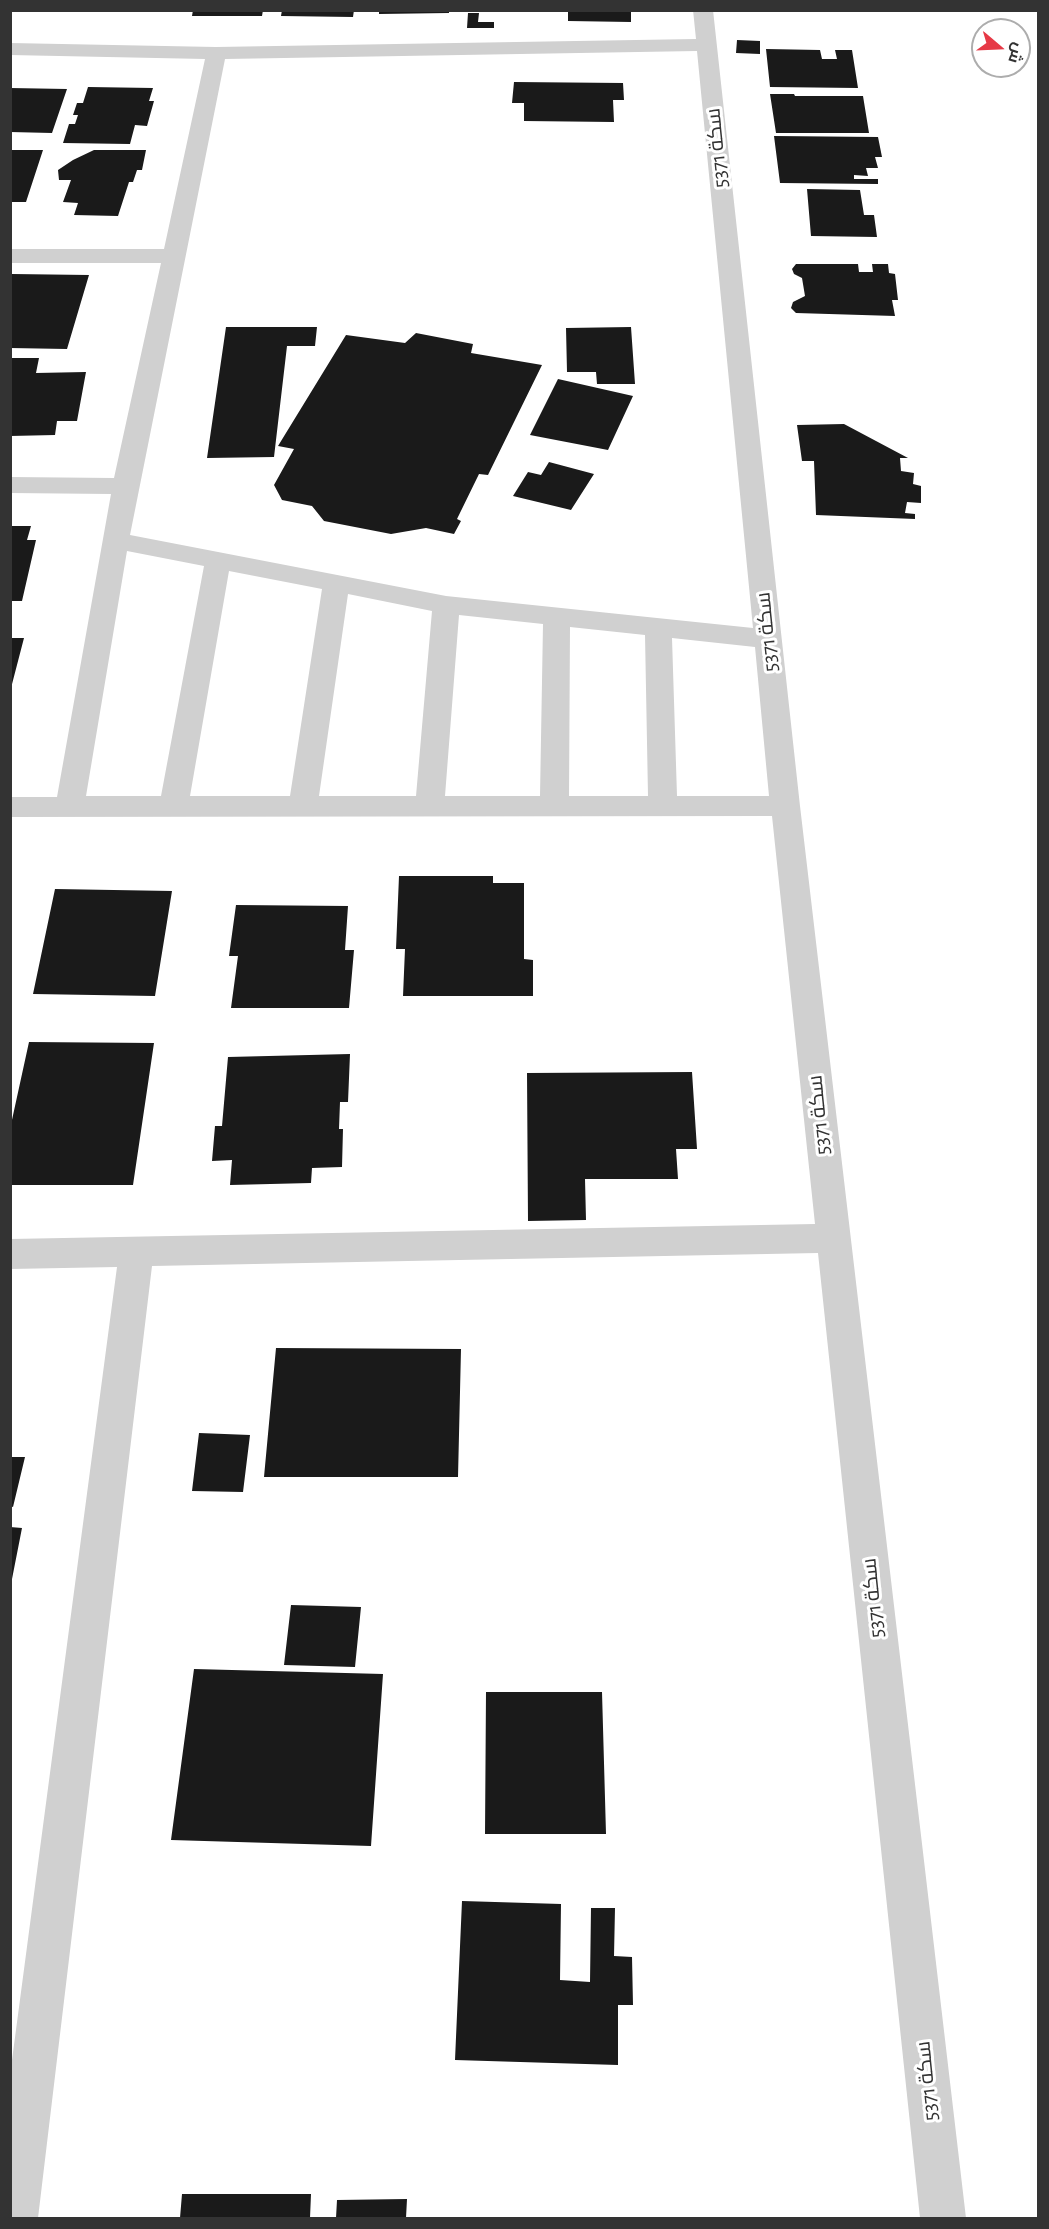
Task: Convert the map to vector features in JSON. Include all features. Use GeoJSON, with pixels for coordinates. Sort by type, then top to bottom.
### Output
{"type":"FeatureCollection","features":[{"type":"Feature","properties":{"kind":"street","name":"سكة 5371"},"geometry":{"type":"LineString","coordinates":[[703,10],[786,806],[943,2218]]}},
{"type":"Feature","properties":{"kind":"street"},"geometry":{"type":"LineString","coordinates":[[10,49],[216,53],[706,45]]}},
{"type":"Feature","properties":{"kind":"street"},"geometry":{"type":"LineString","coordinates":[[70,807],[124,486],[216,53]]}},
{"type":"Feature","properties":{"kind":"street"},"geometry":{"type":"LineString","coordinates":[[10,256],[173,256]]}},
{"type":"Feature","properties":{"kind":"street"},"geometry":{"type":"LineString","coordinates":[[10,485],[124,486]]}},
{"type":"Feature","properties":{"kind":"street"},"geometry":{"type":"LineString","coordinates":[[116,540],[446,605],[768,639]]}},
{"type":"Feature","properties":{"kind":"street"},"geometry":{"type":"LineString","coordinates":[[174,807],[218,560]]}},
{"type":"Feature","properties":{"kind":"street"},"geometry":{"type":"LineString","coordinates":[[303,807],[336,583]]}},
{"type":"Feature","properties":{"kind":"street"},"geometry":{"type":"LineString","coordinates":[[430,807],[446,605]]}},
{"type":"Feature","properties":{"kind":"street"},"geometry":{"type":"LineString","coordinates":[[554,806],[557,617]]}},
{"type":"Feature","properties":{"kind":"street"},"geometry":{"type":"LineString","coordinates":[[658,627],[663,806]]}},
{"type":"Feature","properties":{"kind":"street"},"geometry":{"type":"LineString","coordinates":[[10,807],[786,806]]}},
{"type":"Feature","properties":{"kind":"street"},"geometry":{"type":"LineString","coordinates":[[10,1254],[833,1238]]}},
{"type":"Feature","properties":{"kind":"street"},"geometry":{"type":"LineString","coordinates":[[15,2218],[136,1252]]}},
{"type":"Feature","properties":{"kind":"building"},"geometry":{"type":"Polygon","coordinates":[[[193,10],[263,10],[262,16],[192,16],[193,10]]]}},
{"type":"Feature","properties":{"kind":"building"},"geometry":{"type":"Polygon","coordinates":[[[282,10],[354,10],[353,17],[281,16],[282,10]]]}},
{"type":"Feature","properties":{"kind":"building"},"geometry":{"type":"Polygon","coordinates":[[[379,10],[449,10],[449,13],[379,14],[379,10]]]}},
{"type":"Feature","properties":{"kind":"building"},"geometry":{"type":"Polygon","coordinates":[[[568,10],[631,10],[631,22],[568,21],[568,10]]]}},
{"type":"Feature","properties":{"kind":"building"},"geometry":{"type":"Polygon","coordinates":[[[468,13],[479,13],[478,22],[494,22],[494,28],[467,28],[468,13]]]}},
{"type":"Feature","properties":{"kind":"building"},"geometry":{"type":"Polygon","coordinates":[[[737,40],[760,41],[760,54],[736,53],[737,40]]]}},
{"type":"Feature","properties":{"kind":"building"},"geometry":{"type":"Polygon","coordinates":[[[766,49],[820,50],[822,59],[837,59],[835,50],[852,50],[858,88],[770,87],[766,49]]]}},
{"type":"Feature","properties":{"kind":"building"},"geometry":{"type":"Polygon","coordinates":[[[514,82],[623,83],[624,100],[613,100],[614,122],[524,121],[524,103],[512,103],[514,82]]]}},
{"type":"Feature","properties":{"kind":"building"},"geometry":{"type":"Polygon","coordinates":[[[88,87],[153,88],[149,101],[154,101],[147,126],[135,125],[130,144],[63,143],[69,124],[75,124],[78,115],[73,115],[77,103],[83,103],[88,87]]]}},
{"type":"Feature","properties":{"kind":"building"},"geometry":{"type":"Polygon","coordinates":[[[10,88],[67,89],[52,133],[10,132],[10,88]]]}},
{"type":"Feature","properties":{"kind":"building"},"geometry":{"type":"Polygon","coordinates":[[[770,94],[863,96],[869,133],[776,133],[770,94]]]}},
{"type":"Feature","properties":{"kind":"building"},"geometry":{"type":"Polygon","coordinates":[[[774,136],[878,137],[882,157],[875,157],[878,168],[866,168],[868,176],[854,175],[854,179],[878,179],[878,184],[780,183],[774,136]]]}},
{"type":"Feature","properties":{"kind":"building"},"geometry":{"type":"Polygon","coordinates":[[[10,150],[43,150],[26,202],[10,202],[10,150]]]}},
{"type":"Feature","properties":{"kind":"building"},"geometry":{"type":"Polygon","coordinates":[[[94,150],[146,150],[142,170],[137,170],[133,182],[129,182],[118,216],[74,215],[78,203],[63,202],[71,180],[59,180],[58,170],[94,150]]]}},
{"type":"Feature","properties":{"kind":"building"},"geometry":{"type":"Polygon","coordinates":[[[807,189],[860,190],[864,215],[874,215],[877,237],[811,236],[807,189]]]}},
{"type":"Feature","properties":{"kind":"building"},"geometry":{"type":"Polygon","coordinates":[[[796,264],[858,264],[859,272],[873,272],[872,264],[888,264],[889,273],[895,274],[898,300],[892,300],[895,316],[796,313],[791,308],[793,302],[805,296],[802,278],[794,274],[792,269],[796,264]]]}},
{"type":"Feature","properties":{"kind":"building"},"geometry":{"type":"Polygon","coordinates":[[[12,274],[89,275],[67,349],[10,348],[12,274]]]}},
{"type":"Feature","properties":{"kind":"building"},"geometry":{"type":"Polygon","coordinates":[[[226,327],[317,327],[315,346],[287,346],[274,457],[207,458],[226,327]]]}},
{"type":"Feature","properties":{"kind":"building"},"geometry":{"type":"Polygon","coordinates":[[[631,327],[635,384],[597,384],[596,372],[567,372],[566,328],[631,327]]]}},
{"type":"Feature","properties":{"kind":"building"},"geometry":{"type":"Polygon","coordinates":[[[416,333],[473,344],[471,353],[542,365],[488,475],[479,474],[457,519],[461,521],[454,534],[426,528],[391,534],[324,521],[312,506],[282,500],[274,485],[294,449],[278,446],[346,335],[405,343],[416,333]]]}},
{"type":"Feature","properties":{"kind":"building"},"geometry":{"type":"Polygon","coordinates":[[[10,358],[39,358],[36,373],[86,372],[77,421],[57,421],[55,435],[10,436],[10,358]]]}},
{"type":"Feature","properties":{"kind":"building"},"geometry":{"type":"Polygon","coordinates":[[[558,379],[633,396],[608,450],[530,435],[558,379]]]}},
{"type":"Feature","properties":{"kind":"building"},"geometry":{"type":"Polygon","coordinates":[[[844,424],[908,458],[900,458],[901,471],[914,473],[913,484],[921,486],[921,503],[907,502],[905,513],[915,514],[915,519],[816,515],[814,461],[802,461],[797,425],[844,424]]]}},
{"type":"Feature","properties":{"kind":"building"},"geometry":{"type":"Polygon","coordinates":[[[549,462],[594,474],[571,510],[513,496],[528,472],[541,475],[549,462]]]}},
{"type":"Feature","properties":{"kind":"building"},"geometry":{"type":"Polygon","coordinates":[[[10,526],[31,526],[27,540],[36,540],[22,601],[10,601],[10,526]]]}},
{"type":"Feature","properties":{"kind":"building"},"geometry":{"type":"Polygon","coordinates":[[[10,638],[24,638],[11,688],[10,688],[10,638]]]}},
{"type":"Feature","properties":{"kind":"building"},"geometry":{"type":"Polygon","coordinates":[[[399,876],[493,876],[493,883],[524,883],[524,959],[533,960],[533,996],[403,996],[405,949],[396,949],[399,876]]]}},
{"type":"Feature","properties":{"kind":"building"},"geometry":{"type":"Polygon","coordinates":[[[55,889],[172,891],[155,996],[33,994],[55,889]]]}},
{"type":"Feature","properties":{"kind":"building"},"geometry":{"type":"Polygon","coordinates":[[[236,905],[348,906],[345,950],[354,950],[349,1008],[231,1008],[238,956],[229,956],[236,905]]]}},
{"type":"Feature","properties":{"kind":"building"},"geometry":{"type":"Polygon","coordinates":[[[29,1042],[154,1043],[133,1185],[10,1185],[10,1129],[29,1042]]]}},
{"type":"Feature","properties":{"kind":"building"},"geometry":{"type":"Polygon","coordinates":[[[350,1054],[348,1102],[340,1102],[339,1129],[343,1129],[342,1167],[312,1168],[311,1183],[230,1185],[232,1160],[212,1161],[215,1126],[222,1126],[228,1057],[350,1054]]]}},
{"type":"Feature","properties":{"kind":"building"},"geometry":{"type":"Polygon","coordinates":[[[692,1072],[697,1149],[676,1149],[678,1179],[585,1179],[586,1220],[528,1221],[527,1073],[692,1072]]]}},
{"type":"Feature","properties":{"kind":"building"},"geometry":{"type":"Polygon","coordinates":[[[276,1348],[461,1349],[458,1477],[264,1477],[276,1348]]]}},
{"type":"Feature","properties":{"kind":"building"},"geometry":{"type":"Polygon","coordinates":[[[199,1433],[250,1435],[243,1492],[192,1491],[199,1433]]]}},
{"type":"Feature","properties":{"kind":"building"},"geometry":{"type":"Polygon","coordinates":[[[10,1457],[25,1457],[13,1507],[10,1506],[10,1457]]]}},
{"type":"Feature","properties":{"kind":"building"},"geometry":{"type":"Polygon","coordinates":[[[10,1527],[22,1528],[12,1579],[10,1579],[10,1527]]]}},
{"type":"Feature","properties":{"kind":"building"},"geometry":{"type":"Polygon","coordinates":[[[291,1605],[361,1607],[355,1667],[284,1665],[291,1605]]]}},
{"type":"Feature","properties":{"kind":"building"},"geometry":{"type":"Polygon","coordinates":[[[194,1669],[383,1674],[371,1846],[171,1840],[194,1669]]]}},
{"type":"Feature","properties":{"kind":"building"},"geometry":{"type":"Polygon","coordinates":[[[486,1692],[602,1692],[606,1834],[485,1834],[486,1692]]]}},
{"type":"Feature","properties":{"kind":"building"},"geometry":{"type":"Polygon","coordinates":[[[462,1901],[561,1904],[560,1980],[590,1982],[591,1908],[615,1908],[614,1956],[632,1957],[633,2005],[618,2005],[618,2065],[455,2060],[462,1901]]]}},
{"type":"Feature","properties":{"kind":"building"},"geometry":{"type":"Polygon","coordinates":[[[182,2194],[311,2194],[310,2218],[180,2218],[182,2194]]]}},
{"type":"Feature","properties":{"kind":"building"},"geometry":{"type":"Polygon","coordinates":[[[407,2199],[406,2218],[336,2218],[337,2200],[407,2199]]]}}]}
